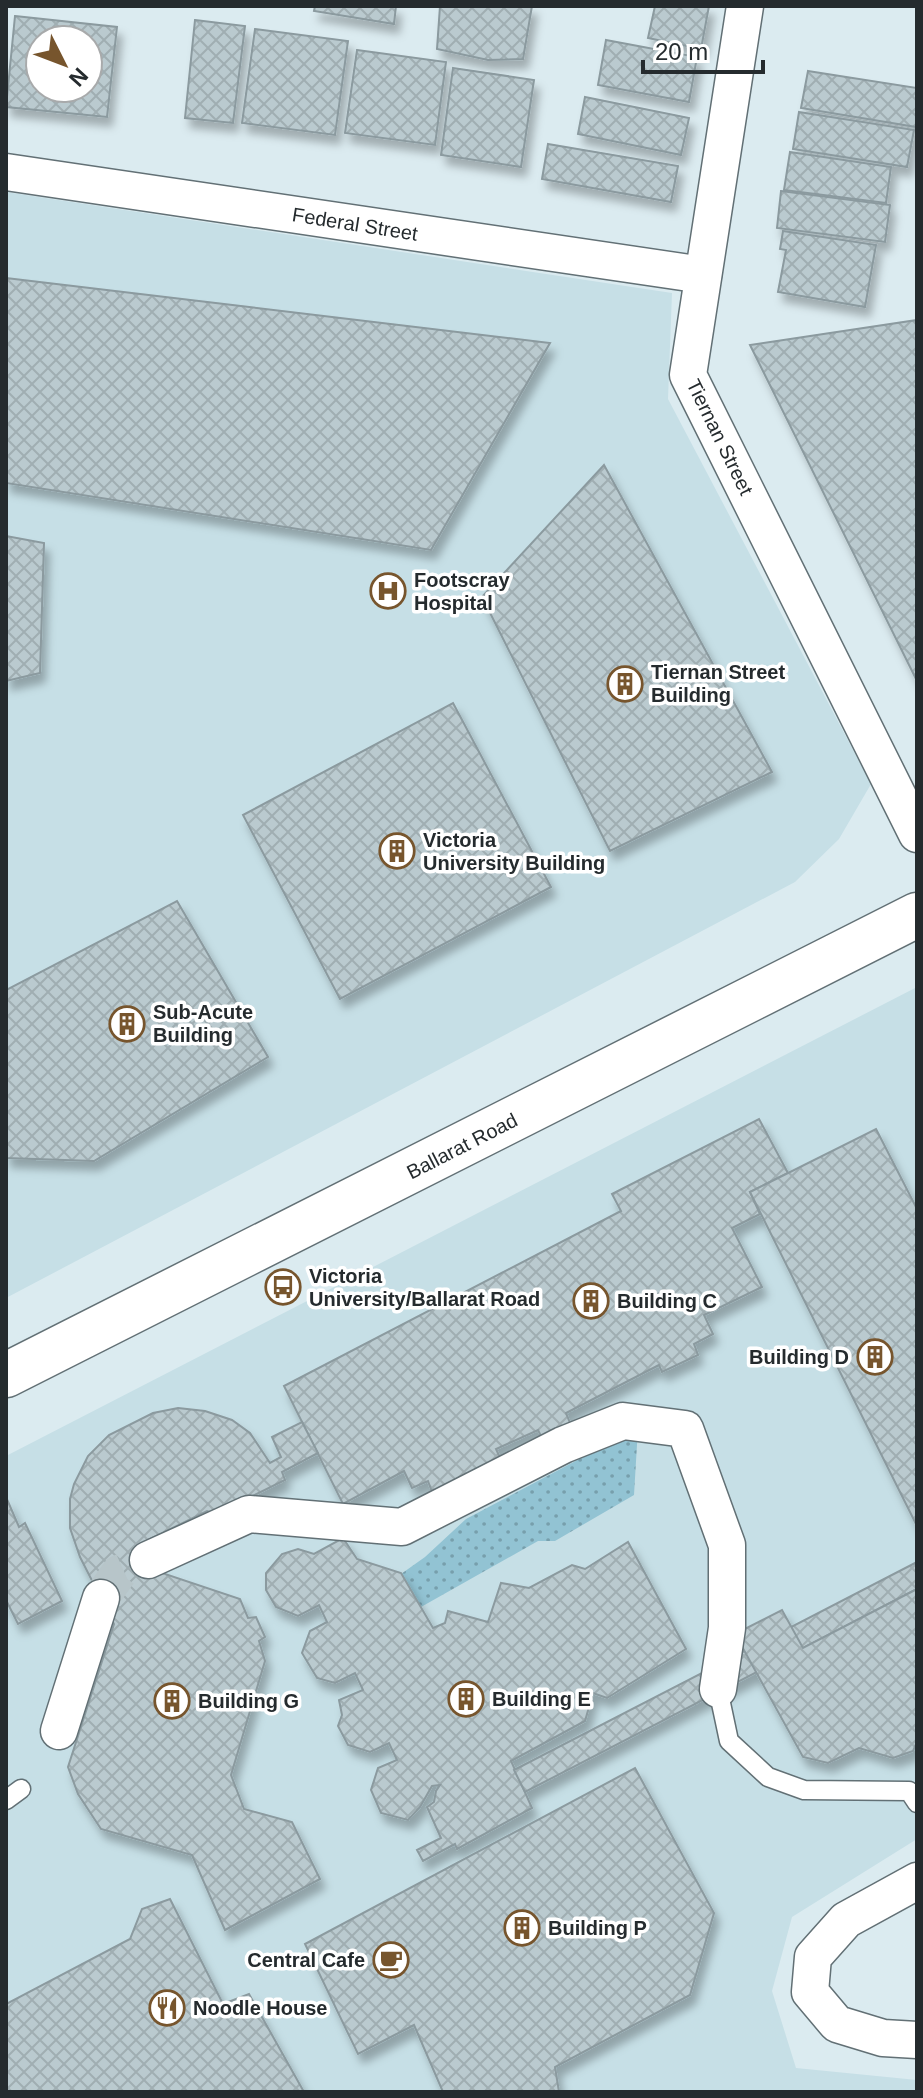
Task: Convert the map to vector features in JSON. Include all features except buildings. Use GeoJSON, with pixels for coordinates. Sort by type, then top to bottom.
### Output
{"type":"FeatureCollection","features":[{"type":"Feature","properties":{"kind":"highway","name":"Ballarat Road"},"geometry":{"type":"LineString","coordinates":[[6,1375],[917,915]]}},
{"type":"Feature","properties":{"kind":"street","name":"Tiernan Street"},"geometry":{"type":"LineString","coordinates":[[745,6],[688,375],[917,834]]}},
{"type":"Feature","properties":{"kind":"street","name":"Federal Street"},"geometry":{"type":"LineString","coordinates":[[6,172],[703,275]]}},
{"type":"Feature","properties":{"kind":"street"},"geometry":{"type":"LineString","coordinates":[[148,1560],[249,1514],[402,1527],[563,1445],[623,1421],[685,1429],[727,1545],[727,1628],[718,1689]]}},
{"type":"Feature","properties":{"kind":"street"},"geometry":{"type":"LineString","coordinates":[[59,1731],[101,1598]]}},
{"type":"Feature","properties":{"kind":"street"},"geometry":{"type":"LineString","coordinates":[[900,2039],[837,2024],[810,1992],[813,1957],[846,1920],[917,1881]]}},
{"type":"Feature","properties":{"kind":"lane"},"geometry":{"type":"LineString","coordinates":[[718,1689],[729,1741],[768,1777],[804,1790],[909,1791],[917,1803]]}},
{"type":"Feature","properties":{"kind":"shaded area","name":"Footscray Hospital"},"geometry":{"type":"Polygon","coordinates":[[[6,192],[672,293],[668,399],[871,784],[839,839],[795,882],[6,1298],[6,192]]]}},
{"type":"Feature","properties":{"kind":"shaded area"},"geometry":{"type":"Polygon","coordinates":[[[917,987],[917,1839],[792,1917],[772,1991],[796,2068],[917,2080],[917,2092],[6,2092],[6,1456],[917,987]]]}},
{"type":"Feature","properties":{"kind":"shaded area"},"geometry":{"type":"Polygon","coordinates":[[[638,1428],[634,1495],[555,1541],[538,1541],[421,1607],[401,1574],[425,1557],[466,1519],[638,1428]]]}},
{"type":"Feature","properties":{"kind":"tunnel"},"geometry":{"type":"LineString","coordinates":[[101,1598],[119,1573],[148,1560]]}},
{"type":"Feature","properties":{"kind":"place","name":"Footscray Hospital"},"geometry":{"type":"Point","coordinates":[388,591]}},
{"type":"Feature","properties":{"kind":"place","name":"Tiernan Street Building"},"geometry":{"type":"Point","coordinates":[625,684]}},
{"type":"Feature","properties":{"kind":"place","name":"Victoria University Building"},"geometry":{"type":"Point","coordinates":[397,851]}},
{"type":"Feature","properties":{"kind":"place","name":"Sub-Acute Building"},"geometry":{"type":"Point","coordinates":[127,1024]}},
{"type":"Feature","properties":{"kind":"place","name":"Victoria University/Ballarat Road"},"geometry":{"type":"Point","coordinates":[283,1287]}},
{"type":"Feature","properties":{"kind":"place","name":"Building C"},"geometry":{"type":"Point","coordinates":[591,1301]}},
{"type":"Feature","properties":{"kind":"place","name":"Building D"},"geometry":{"type":"Point","coordinates":[875,1357]}},
{"type":"Feature","properties":{"kind":"place","name":"Building E"},"geometry":{"type":"Point","coordinates":[466,1699]}},
{"type":"Feature","properties":{"kind":"place","name":"Building G"},"geometry":{"type":"Point","coordinates":[172,1701]}},
{"type":"Feature","properties":{"kind":"place","name":"Building P"},"geometry":{"type":"Point","coordinates":[522,1928]}},
{"type":"Feature","properties":{"kind":"place","name":"Central Cafe"},"geometry":{"type":"Point","coordinates":[391,1960]}},
{"type":"Feature","properties":{"kind":"place","name":"Noodle House"},"geometry":{"type":"Point","coordinates":[167,2008]}}]}
